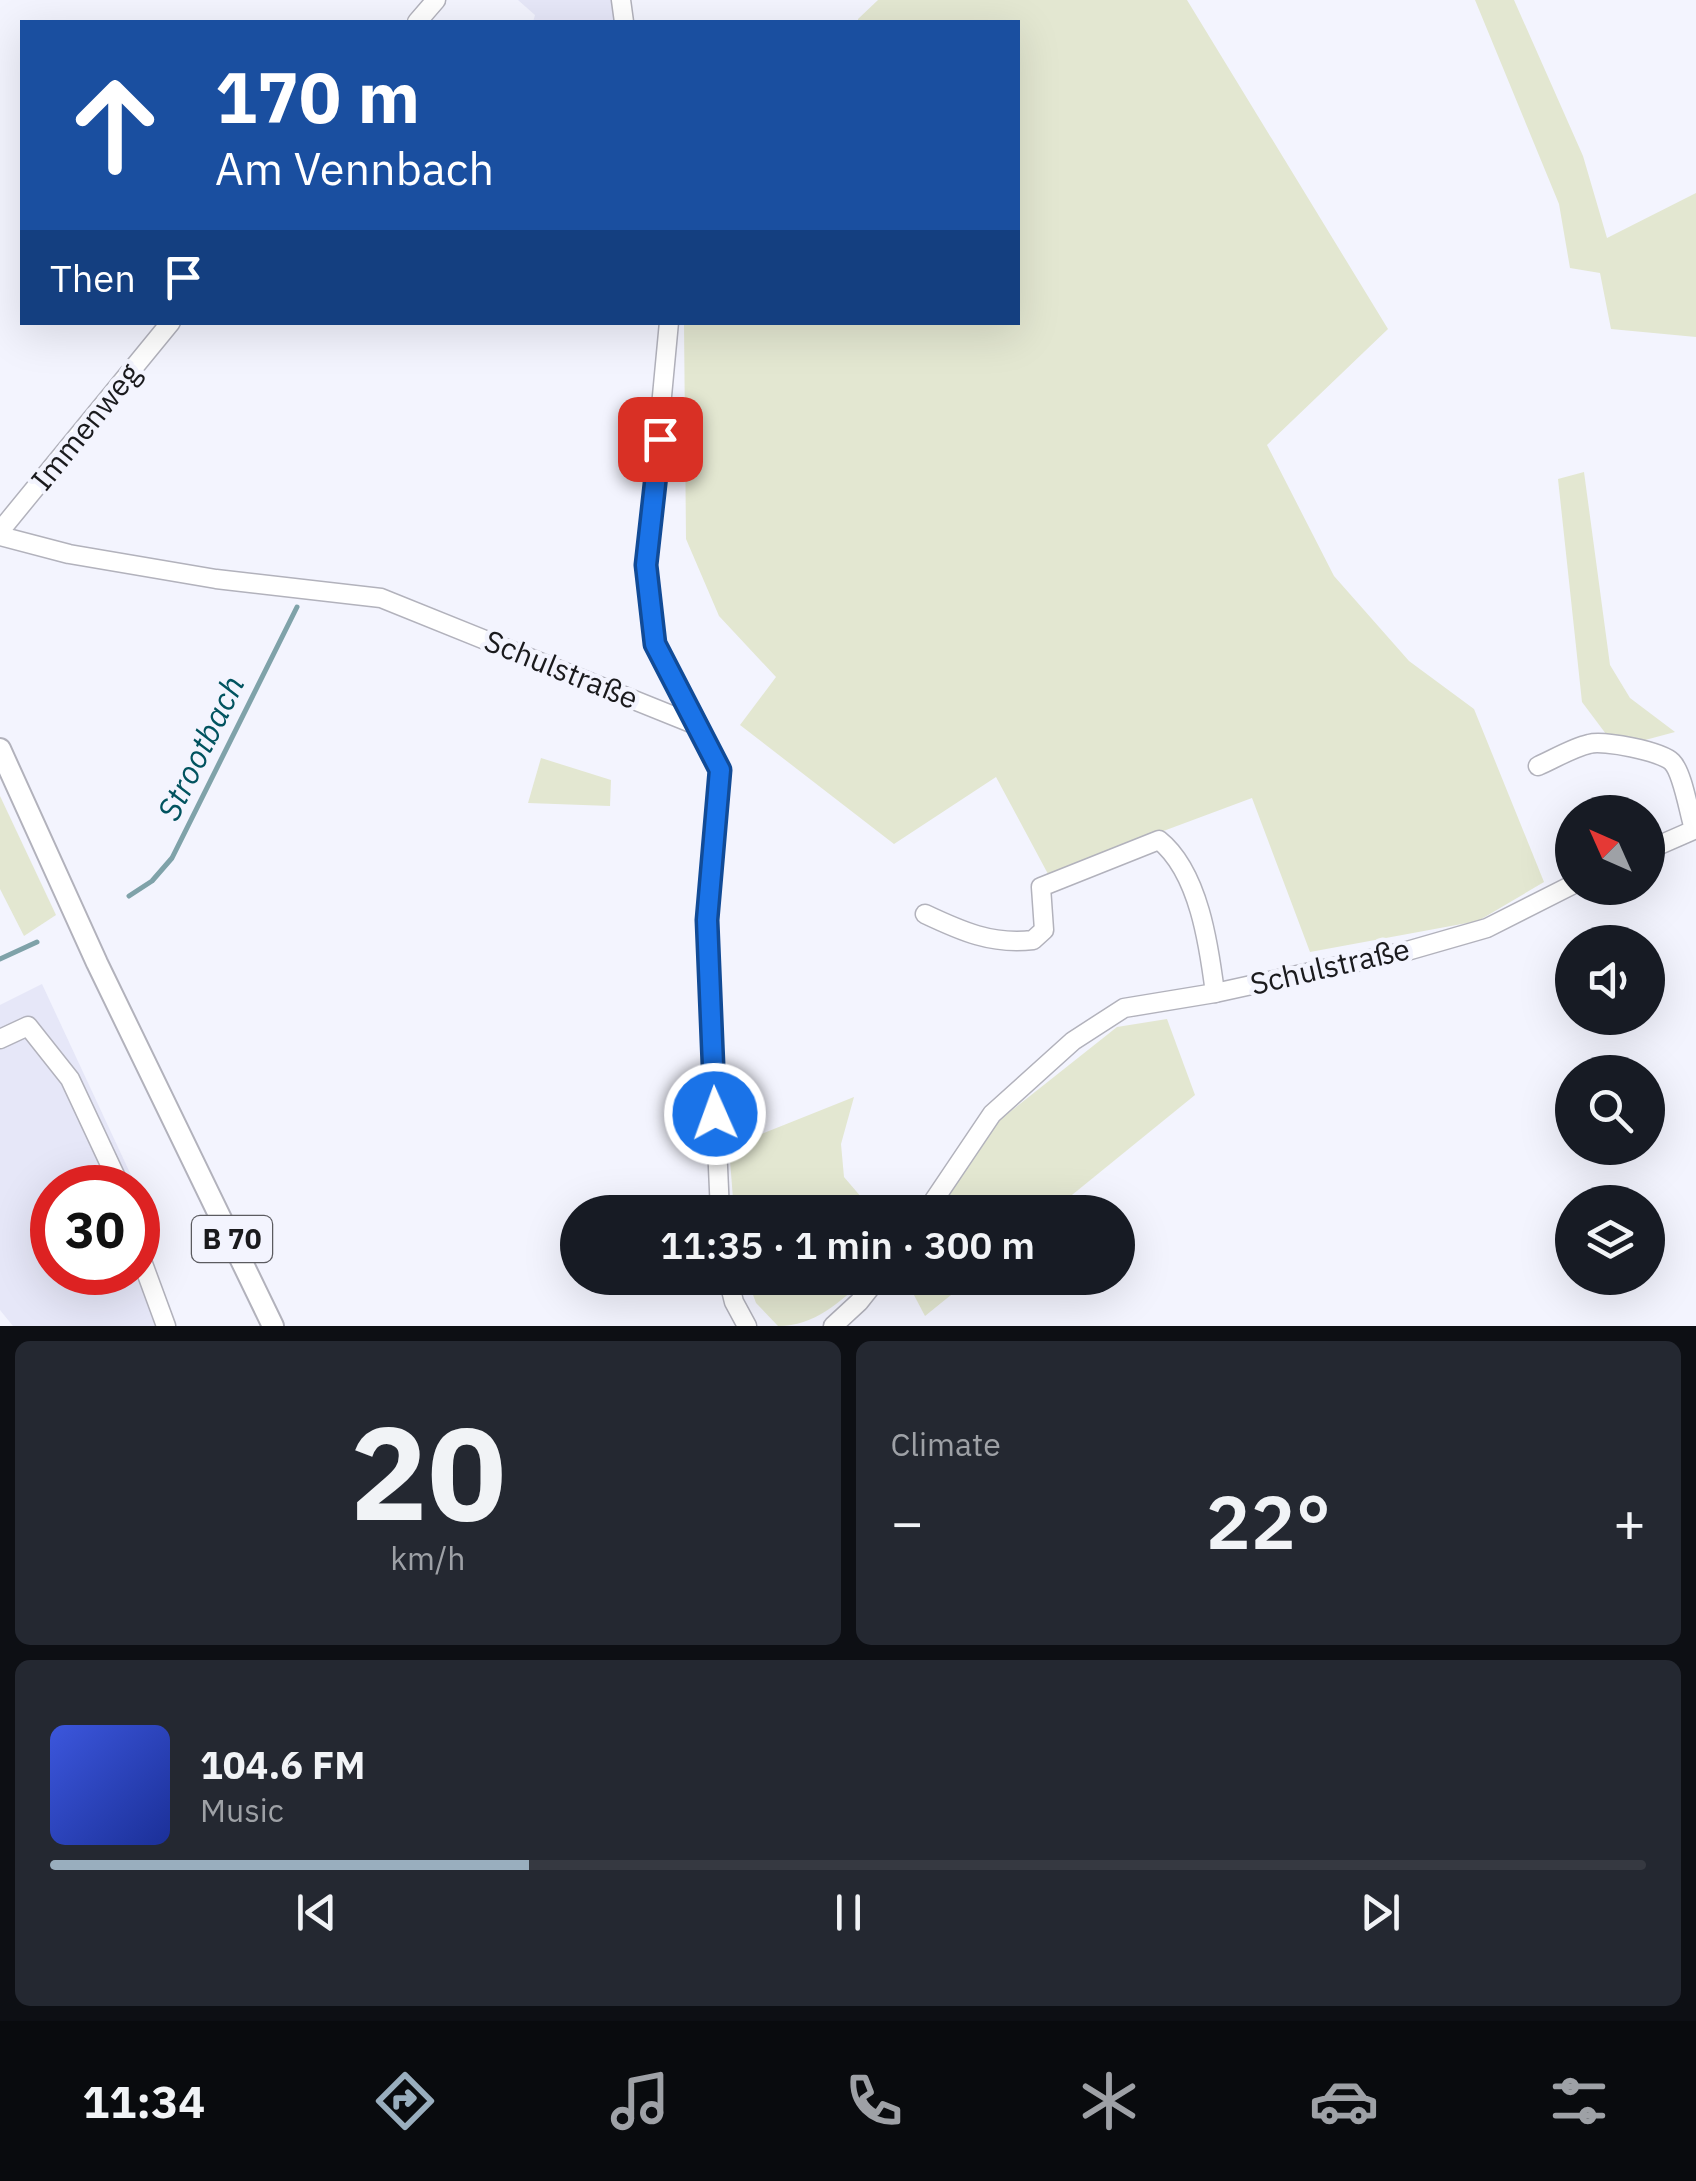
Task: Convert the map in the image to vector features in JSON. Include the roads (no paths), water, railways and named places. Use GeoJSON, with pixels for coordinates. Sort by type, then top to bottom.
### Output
{"type":"FeatureCollection","features":[{"type":"Feature","properties":{"kind":"main road","name":"B 70"},"geometry":{"type":"LineString","coordinates":[[0,749],[97,963],[273,1326]]}},
{"type":"Feature","properties":{"kind":"street"},"geometry":{"type":"LineString","coordinates":[[419,20],[436,0]]}},
{"type":"Feature","properties":{"kind":"street","name":"Immenweg"},"geometry":{"type":"LineString","coordinates":[[0,534],[169,325]]}},
{"type":"Feature","properties":{"kind":"street"},"geometry":{"type":"LineString","coordinates":[[670,325],[646,565],[655,644],[720,770],[707,920],[719,1195]]}},
{"type":"Feature","properties":{"kind":"street","name":"Schulstraße"},"geometry":{"type":"LineString","coordinates":[[0,534],[69,554],[180,573],[381,598],[696,724]]}},
{"type":"Feature","properties":{"kind":"street"},"geometry":{"type":"LineString","coordinates":[[1538,766],[1590,743],[1610,744],[1672,762],[1695,829],[1665,842]]}},
{"type":"Feature","properties":{"kind":"street"},"geometry":{"type":"LineString","coordinates":[[925,914],[961,932],[992,940],[1033,940],[1044,930],[1042,887],[1159,840],[1178,861],[1206,926],[1215,993]]}},
{"type":"Feature","properties":{"kind":"street","name":"Schulstraße"},"geometry":{"type":"LineString","coordinates":[[937,1195],[992,1114],[1073,1041],[1124,1008],[1215,993],[1406,951],[1487,928],[1555,893]]}},
{"type":"Feature","properties":{"kind":"street"},"geometry":{"type":"LineString","coordinates":[[0,1039],[28,1026],[70,1078],[110,1165]]}},
{"type":"Feature","properties":{"kind":"street"},"geometry":{"type":"LineString","coordinates":[[155,1295],[166,1326]]}},
{"type":"Feature","properties":{"kind":"street"},"geometry":{"type":"LineString","coordinates":[[732,1295],[747,1326]]}},
{"type":"Feature","properties":{"kind":"street"},"geometry":{"type":"LineString","coordinates":[[832,1326],[864,1295]]}},
{"type":"Feature","properties":{"kind":"waterway","name":"Strootbach"},"geometry":{"type":"LineString","coordinates":[[129,896],[152,881],[172,858],[297,607]]}},
{"type":"Feature","properties":{"kind":"waterway","name":"Strootbach"},"geometry":{"type":"LineString","coordinates":[[0,959],[37,942]]}}]}
